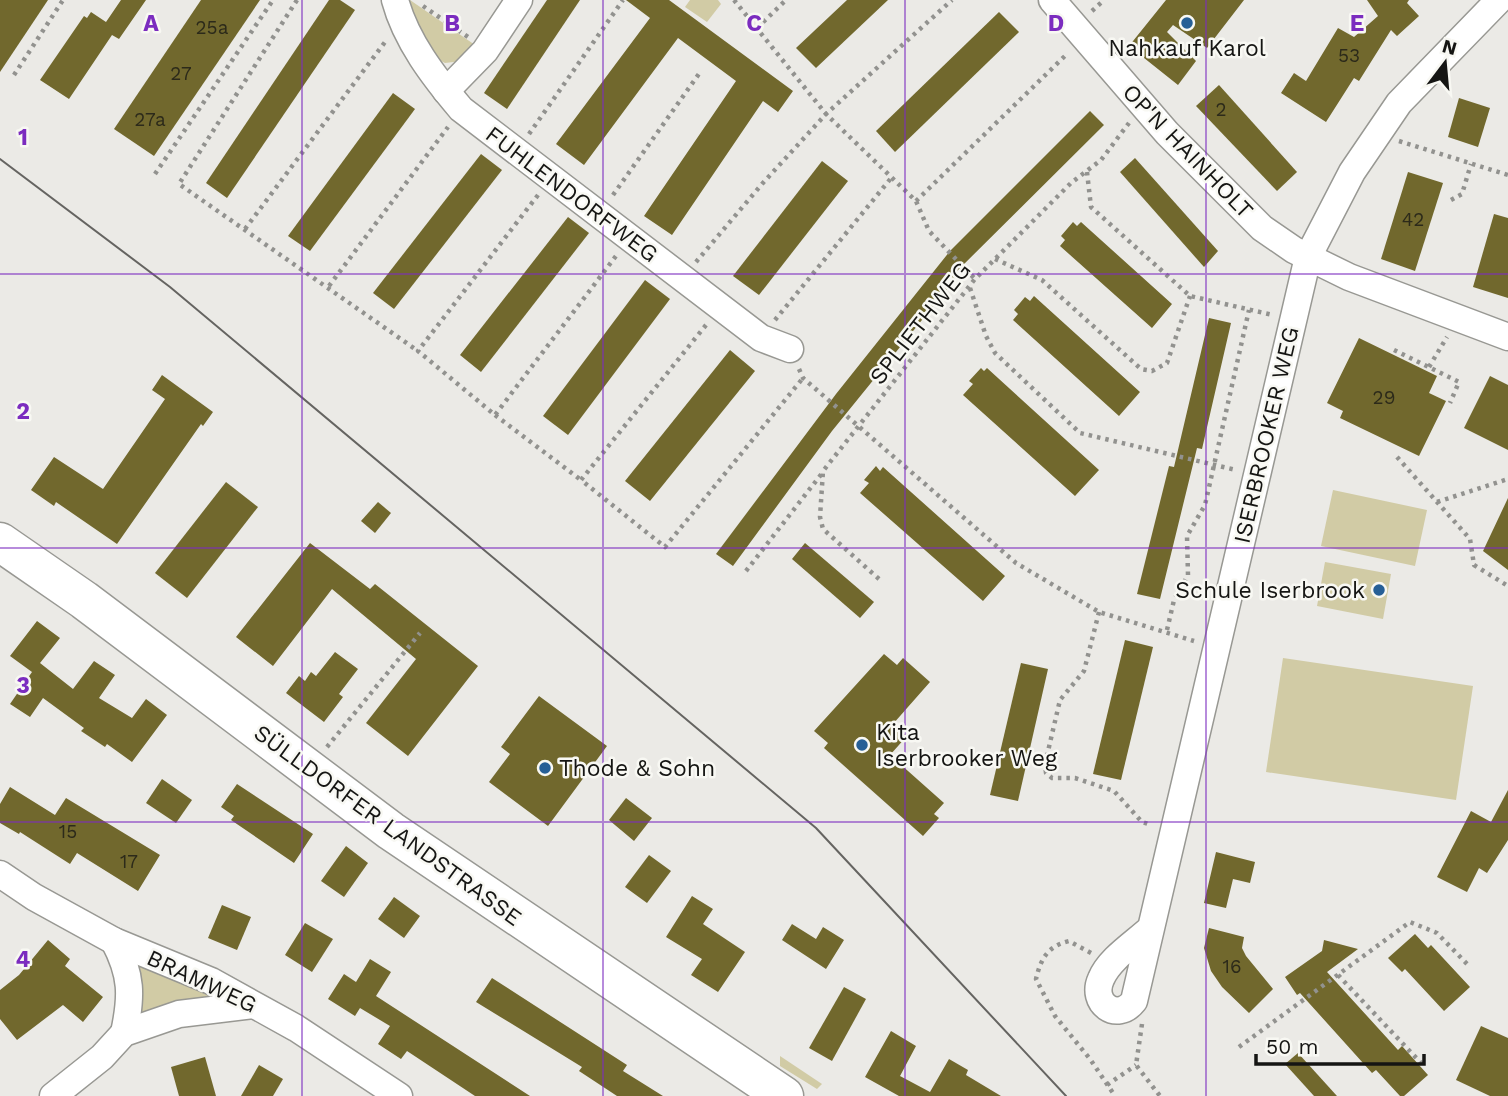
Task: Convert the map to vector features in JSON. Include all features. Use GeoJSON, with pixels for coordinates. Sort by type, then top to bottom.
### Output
{"type":"FeatureCollection","features":[{"type":"Feature","properties":{"kind":"main road","name":"SÜLLDORFER LANDSTRASSE"},"geometry":{"type":"LineString","coordinates":[[0,542],[84,600],[309,770],[519,919],[784,1096]]}},
{"type":"Feature","properties":{"kind":"street"},"geometry":{"type":"LineString","coordinates":[[454,100],[519,0]]}},
{"type":"Feature","properties":{"kind":"street","name":"OP'N HAINHOLT"},"geometry":{"type":"LineString","coordinates":[[1052,0],[1085,27],[1144,107],[1262,228],[1308,257],[1386,292],[1508,337]]}},
{"type":"Feature","properties":{"kind":"street","name":"ISERBROOKER WEG"},"geometry":{"type":"LineString","coordinates":[[1106,969],[1097,991],[1099,1001],[1117,1012],[1128,1009],[1134,1001],[1175,833],[1308,257],[1352,172],[1376,134],[1424,75],[1499,0]]}},
{"type":"Feature","properties":{"kind":"street","name":"FUHLENDORFWEG"},"geometry":{"type":"LineString","coordinates":[[403,7],[454,100],[516,152],[632,236],[761,338],[790,349]]}},
{"type":"Feature","properties":{"kind":"street","name":"BRAMWEG"},"geometry":{"type":"LineString","coordinates":[[0,874],[34,897],[114,941],[211,981],[347,1059],[399,1096]]}},
{"type":"Feature","properties":{"kind":"street"},"geometry":{"type":"LineString","coordinates":[[1106,969],[1151,928]]}},
{"type":"Feature","properties":{"kind":"street"},"geometry":{"type":"LineString","coordinates":[[114,941],[127,965],[130,988],[124,1033]]}},
{"type":"Feature","properties":{"kind":"street"},"geometry":{"type":"LineString","coordinates":[[52,1096],[102,1057],[124,1033],[179,1014],[253,1005]]}},
{"type":"Feature","properties":{"kind":"path"},"geometry":{"type":"LineString","coordinates":[[14,75],[63,0]]}},
{"type":"Feature","properties":{"kind":"path"},"geometry":{"type":"LineString","coordinates":[[155,174],[273,0]]}},
{"type":"Feature","properties":{"kind":"path"},"geometry":{"type":"LineString","coordinates":[[297,0],[179,184],[329,286],[418,351],[495,415],[666,547],[803,378]]}},
{"type":"Feature","properties":{"kind":"path"},"geometry":{"type":"LineString","coordinates":[[516,152],[623,0]]}},
{"type":"Feature","properties":{"kind":"path"},"geometry":{"type":"LineString","coordinates":[[734,0],[827,114],[916,201],[929,231],[975,279]]}},
{"type":"Feature","properties":{"kind":"path"},"geometry":{"type":"LineString","coordinates":[[757,28],[786,0]]}},
{"type":"Feature","properties":{"kind":"path"},"geometry":{"type":"LineString","coordinates":[[683,278],[762,184],[827,114],[952,0]]}},
{"type":"Feature","properties":{"kind":"path"},"geometry":{"type":"LineString","coordinates":[[916,201],[1085,27],[1104,0]]}},
{"type":"Feature","properties":{"kind":"path"},"geometry":{"type":"LineString","coordinates":[[245,229],[403,7],[485,51]]}},
{"type":"Feature","properties":{"kind":"path"},"geometry":{"type":"LineString","coordinates":[[600,213],[701,71]]}},
{"type":"Feature","properties":{"kind":"path"},"geometry":{"type":"LineString","coordinates":[[329,286],[454,100]]}},
{"type":"Feature","properties":{"kind":"path","name":"SPLIETHWEG"},"geometry":{"type":"LineString","coordinates":[[746,571],[971,288],[975,279],[1101,160],[1144,107]]}},
{"type":"Feature","properties":{"kind":"path"},"geometry":{"type":"LineString","coordinates":[[1376,134],[1508,175]]}},
{"type":"Feature","properties":{"kind":"path"},"geometry":{"type":"LineString","coordinates":[[1451,200],[1462,194],[1471,164]]}},
{"type":"Feature","properties":{"kind":"path"},"geometry":{"type":"LineString","coordinates":[[1087,171],[1091,207],[1190,296],[1249,310],[1205,505],[1187,537],[1188,575],[1174,600],[1167,630]]}},
{"type":"Feature","properties":{"kind":"path"},"geometry":{"type":"LineString","coordinates":[[761,338],[892,177]]}},
{"type":"Feature","properties":{"kind":"path"},"geometry":{"type":"LineString","coordinates":[[418,351],[551,178]]}},
{"type":"Feature","properties":{"kind":"path"},"geometry":{"type":"LineString","coordinates":[[495,415],[632,236]]}},
{"type":"Feature","properties":{"kind":"path"},"geometry":{"type":"LineString","coordinates":[[995,259],[1042,280],[1141,369],[1152,371],[1167,363],[1190,296]]}},
{"type":"Feature","properties":{"kind":"path"},"geometry":{"type":"LineString","coordinates":[[971,288],[986,336],[995,353],[1080,433],[1257,475]]}},
{"type":"Feature","properties":{"kind":"path"},"geometry":{"type":"LineString","coordinates":[[581,480],[721,307]]}},
{"type":"Feature","properties":{"kind":"path"},"geometry":{"type":"LineString","coordinates":[[1430,367],[1449,333]]}},
{"type":"Feature","properties":{"kind":"path"},"geometry":{"type":"LineString","coordinates":[[790,349],[803,378],[1016,563],[1099,612],[1167,630],[1218,650]]}},
{"type":"Feature","properties":{"kind":"path"},"geometry":{"type":"LineString","coordinates":[[1394,350],[1460,382],[1450,403]]}},
{"type":"Feature","properties":{"kind":"path"},"geometry":{"type":"LineString","coordinates":[[1397,457],[1470,539],[1474,565],[1508,586]]}},
{"type":"Feature","properties":{"kind":"path"},"geometry":{"type":"LineString","coordinates":[[823,471],[820,517],[823,529],[880,579]]}},
{"type":"Feature","properties":{"kind":"path"},"geometry":{"type":"LineString","coordinates":[[1437,502],[1508,478]]}},
{"type":"Feature","properties":{"kind":"path"},"geometry":{"type":"LineString","coordinates":[[1099,612],[1084,671],[1060,700],[1045,764],[1046,774],[1052,778],[1075,778],[1114,791],[1142,822],[1175,833]]}},
{"type":"Feature","properties":{"kind":"path"},"geometry":{"type":"LineString","coordinates":[[309,770],[420,633]]}},
{"type":"Feature","properties":{"kind":"path"},"geometry":{"type":"LineString","coordinates":[[1239,1047],[1410,922],[1437,933],[1469,966]]}},
{"type":"Feature","properties":{"kind":"path"},"geometry":{"type":"LineString","coordinates":[[1106,969],[1088,949],[1069,941],[1054,944],[1045,954],[1036,979],[1055,1016],[1115,1096]]}},
{"type":"Feature","properties":{"kind":"path"},"geometry":{"type":"LineString","coordinates":[[1338,975],[1422,1063]]}},
{"type":"Feature","properties":{"kind":"path"},"geometry":{"type":"LineString","coordinates":[[1148,1014],[1142,1024],[1136,1065],[1160,1096]]}},
{"type":"Feature","properties":{"kind":"path"},"geometry":{"type":"LineString","coordinates":[[1107,1085],[1136,1065]]}},
{"type":"Feature","properties":{"kind":"shaded area"},"geometry":{"type":"Polygon","coordinates":[[[403,0],[410,0],[475,45],[462,61],[445,63],[437,59],[403,0]]]}},
{"type":"Feature","properties":{"kind":"shaded area"},"geometry":{"type":"Polygon","coordinates":[[[690,0],[718,0],[721,4],[707,22],[685,7],[690,0]]]}},
{"type":"Feature","properties":{"kind":"shaded area"},"geometry":{"type":"Polygon","coordinates":[[[1333,490],[1427,510],[1415,566],[1321,546],[1333,490]]]}},
{"type":"Feature","properties":{"kind":"shaded area"},"geometry":{"type":"Polygon","coordinates":[[[1325,562],[1391,574],[1383,619],[1317,606],[1325,562]]]}},
{"type":"Feature","properties":{"kind":"shaded area"},"geometry":{"type":"Polygon","coordinates":[[[1283,658],[1473,686],[1456,800],[1266,772],[1283,658]]]}},
{"type":"Feature","properties":{"kind":"shaded area"},"geometry":{"type":"Polygon","coordinates":[[[137,962],[207,987],[210,995],[208,999],[142,1015],[138,1012],[137,962]]]}},
{"type":"Feature","properties":{"kind":"shaded area"},"geometry":{"type":"Polygon","coordinates":[[[780,1056],[822,1084],[817,1089],[780,1066],[780,1056]]]}},
{"type":"Feature","properties":{"kind":"building"},"geometry":{"type":"Polygon","coordinates":[[[0,0],[48,0],[0,72],[0,0]]]}},
{"type":"Feature","properties":{"kind":"building"},"geometry":{"type":"Polygon","coordinates":[[[121,0],[146,0],[119,39],[112,35],[69,99],[40,80],[84,16],[87,18],[91,12],[106,22],[121,0]]]}},
{"type":"Feature","properties":{"kind":"building"},"geometry":{"type":"Polygon","coordinates":[[[201,0],[260,0],[154,156],[114,129],[201,0]]]}},
{"type":"Feature","properties":{"kind":"building"},"geometry":{"type":"Polygon","coordinates":[[[329,0],[340,0],[355,10],[227,198],[206,183],[329,0]]]}},
{"type":"Feature","properties":{"kind":"building"},"geometry":{"type":"Polygon","coordinates":[[[547,0],[580,0],[507,109],[484,93],[547,0]]]}},
{"type":"Feature","properties":{"kind":"building"},"geometry":{"type":"Polygon","coordinates":[[[626,0],[669,0],[793,91],[778,112],[763,101],[672,235],[644,216],[736,81],[678,38],[584,165],[556,144],[650,18],[626,0]]]}},
{"type":"Feature","properties":{"kind":"building"},"geometry":{"type":"Polygon","coordinates":[[[847,0],[888,0],[816,68],[796,48],[847,0]]]}},
{"type":"Feature","properties":{"kind":"building","name":"Nahkauf Karol"},"geometry":{"type":"Polygon","coordinates":[[[1166,0],[1244,0],[1207,48],[1173,25],[1167,32],[1196,61],[1178,85],[1129,46],[1166,0]]]}},
{"type":"Feature","properties":{"kind":"building"},"geometry":{"type":"Polygon","coordinates":[[[1367,0],[1409,0],[1407,3],[1419,16],[1397,36],[1391,30],[1359,81],[1354,78],[1326,122],[1281,93],[1294,73],[1306,81],[1338,28],[1354,37],[1378,16],[1367,0]]]}},
{"type":"Feature","properties":{"kind":"building"},"geometry":{"type":"Polygon","coordinates":[[[999,12],[1019,32],[895,152],[876,131],[999,12]]]}},
{"type":"Feature","properties":{"kind":"building"},"geometry":{"type":"Polygon","coordinates":[[[1219,85],[1297,172],[1277,191],[1196,106],[1219,85]]]}},
{"type":"Feature","properties":{"kind":"building"},"geometry":{"type":"Polygon","coordinates":[[[393,93],[415,109],[310,251],[288,236],[393,93]]]}},
{"type":"Feature","properties":{"kind":"building"},"geometry":{"type":"Polygon","coordinates":[[[1459,98],[1490,108],[1478,147],[1448,137],[1459,98]]]}},
{"type":"Feature","properties":{"kind":"building"},"geometry":{"type":"Polygon","coordinates":[[[1090,111],[1104,125],[953,275],[956,278],[832,431],[733,566],[716,554],[836,394],[950,251],[1090,111]]]}},
{"type":"Feature","properties":{"kind":"building"},"geometry":{"type":"Polygon","coordinates":[[[481,154],[502,170],[394,309],[373,293],[481,154]]]}},
{"type":"Feature","properties":{"kind":"building"},"geometry":{"type":"Polygon","coordinates":[[[1135,158],[1218,251],[1204,267],[1120,172],[1135,158]]]}},
{"type":"Feature","properties":{"kind":"building"},"geometry":{"type":"Polygon","coordinates":[[[822,161],[848,181],[759,295],[733,276],[822,161]]]}},
{"type":"Feature","properties":{"kind":"building"},"geometry":{"type":"Polygon","coordinates":[[[1408,172],[1443,183],[1415,271],[1381,259],[1408,172]]]}},
{"type":"Feature","properties":{"kind":"building"},"geometry":{"type":"Polygon","coordinates":[[[1494,214],[1508,218],[1508,298],[1473,287],[1494,214]]]}},
{"type":"Feature","properties":{"kind":"building"},"geometry":{"type":"Polygon","coordinates":[[[568,217],[589,233],[481,372],[460,355],[568,217]]]}},
{"type":"Feature","properties":{"kind":"building"},"geometry":{"type":"Polygon","coordinates":[[[1073,222],[1077,226],[1081,222],[1172,304],[1152,328],[1060,246],[1065,240],[1061,236],[1073,222]]]}},
{"type":"Feature","properties":{"kind":"building"},"geometry":{"type":"Polygon","coordinates":[[[645,280],[670,299],[568,435],[543,416],[645,280]]]}},
{"type":"Feature","properties":{"kind":"building"},"geometry":{"type":"Polygon","coordinates":[[[1034,296],[1140,392],[1119,416],[1013,320],[1018,314],[1014,310],[1025,297],[1030,301],[1034,296]]]}},
{"type":"Feature","properties":{"kind":"building"},"geometry":{"type":"Polygon","coordinates":[[[1209,318],[1231,323],[1202,449],[1197,448],[1160,599],[1137,594],[1169,466],[1174,467],[1209,318]]]}},
{"type":"Feature","properties":{"kind":"building"},"geometry":{"type":"Polygon","coordinates":[[[1359,338],[1437,376],[1429,393],[1446,401],[1419,456],[1340,418],[1343,411],[1327,403],[1359,338]]]}},
{"type":"Feature","properties":{"kind":"building"},"geometry":{"type":"Polygon","coordinates":[[[730,350],[755,371],[650,501],[625,481],[730,350]]]}},
{"type":"Feature","properties":{"kind":"building"},"geometry":{"type":"Polygon","coordinates":[[[981,368],[984,371],[987,368],[1099,470],[1075,496],[963,395],[973,384],[969,381],[981,368]]]}},
{"type":"Feature","properties":{"kind":"building"},"geometry":{"type":"Polygon","coordinates":[[[162,375],[213,412],[203,426],[201,424],[117,544],[56,502],[54,506],[31,490],[54,457],[103,489],[165,399],[152,390],[162,375]]]}},
{"type":"Feature","properties":{"kind":"building"},"geometry":{"type":"Polygon","coordinates":[[[1490,376],[1508,385],[1508,450],[1464,428],[1490,376]]]}},
{"type":"Feature","properties":{"kind":"building"},"geometry":{"type":"Polygon","coordinates":[[[876,466],[880,471],[883,467],[1005,576],[983,601],[860,493],[869,483],[864,480],[876,466]]]}},
{"type":"Feature","properties":{"kind":"building"},"geometry":{"type":"Polygon","coordinates":[[[226,482],[258,507],[187,598],[155,573],[226,482]]]}},
{"type":"Feature","properties":{"kind":"building"},"geometry":{"type":"Polygon","coordinates":[[[1508,498],[1508,570],[1483,551],[1508,498]]]}},
{"type":"Feature","properties":{"kind":"building"},"geometry":{"type":"Polygon","coordinates":[[[378,502],[391,513],[375,533],[361,521],[378,502]]]}},
{"type":"Feature","properties":{"kind":"building"},"geometry":{"type":"Polygon","coordinates":[[[310,543],[370,589],[375,584],[478,666],[408,756],[366,723],[416,659],[332,589],[273,666],[236,637],[310,543]]]}},
{"type":"Feature","properties":{"kind":"building"},"geometry":{"type":"Polygon","coordinates":[[[805,543],[874,602],[860,618],[792,559],[805,543]]]}},
{"type":"Feature","properties":{"kind":"building"},"geometry":{"type":"Polygon","coordinates":[[[37,621],[60,638],[40,663],[73,689],[94,661],[115,675],[99,698],[132,718],[146,699],[167,715],[132,762],[107,744],[105,747],[81,731],[84,728],[43,698],[30,717],[10,704],[32,672],[10,656],[37,621]]]}},
{"type":"Feature","properties":{"kind":"building"},"geometry":{"type":"Polygon","coordinates":[[[1125,640],[1153,647],[1121,780],[1093,774],[1125,640]]]}},
{"type":"Feature","properties":{"kind":"building"},"geometry":{"type":"Polygon","coordinates":[[[335,652],[358,669],[339,694],[343,697],[324,722],[286,693],[299,676],[305,681],[311,672],[316,676],[335,652]]]}},
{"type":"Feature","properties":{"kind":"building","name":"Kita Iserbrooker Weg"},"geometry":{"type":"Polygon","coordinates":[[[884,654],[897,665],[903,658],[930,682],[893,724],[907,736],[890,755],[944,803],[934,814],[939,818],[923,836],[824,748],[828,743],[814,731],[884,654]]]}},
{"type":"Feature","properties":{"kind":"building"},"geometry":{"type":"Polygon","coordinates":[[[1021,663],[1048,669],[1018,801],[990,795],[1021,663]]]}},
{"type":"Feature","properties":{"kind":"building","name":"Thode & Sohn"},"geometry":{"type":"Polygon","coordinates":[[[539,696],[607,746],[548,826],[489,782],[510,754],[501,747],[539,696]]]}},
{"type":"Feature","properties":{"kind":"building"},"geometry":{"type":"Polygon","coordinates":[[[162,779],[192,800],[176,823],[146,803],[162,779]]]}},
{"type":"Feature","properties":{"kind":"building"},"geometry":{"type":"Polygon","coordinates":[[[237,784],[313,834],[294,863],[231,820],[234,816],[221,807],[237,784]]]}},
{"type":"Feature","properties":{"kind":"building"},"geometry":{"type":"Polygon","coordinates":[[[10,787],[55,815],[66,798],[160,855],[138,891],[77,853],[70,864],[20,832],[19,834],[0,823],[0,804],[10,787]]]}},
{"type":"Feature","properties":{"kind":"building"},"geometry":{"type":"Polygon","coordinates":[[[1508,790],[1508,840],[1487,873],[1479,868],[1467,892],[1437,877],[1471,811],[1491,822],[1508,790]]]}},
{"type":"Feature","properties":{"kind":"building"},"geometry":{"type":"Polygon","coordinates":[[[626,798],[652,818],[634,841],[609,820],[626,798]]]}},
{"type":"Feature","properties":{"kind":"building"},"geometry":{"type":"Polygon","coordinates":[[[346,846],[368,863],[344,897],[321,881],[346,846]]]}},
{"type":"Feature","properties":{"kind":"building"},"geometry":{"type":"Polygon","coordinates":[[[1216,852],[1255,862],[1250,883],[1233,879],[1226,908],[1204,903],[1216,852]]]}},
{"type":"Feature","properties":{"kind":"building"},"geometry":{"type":"Polygon","coordinates":[[[649,855],[671,871],[647,903],[625,887],[649,855]]]}},
{"type":"Feature","properties":{"kind":"building"},"geometry":{"type":"Polygon","coordinates":[[[692,896],[713,909],[703,924],[745,952],[718,992],[691,975],[702,959],[666,937],[692,896]]]}},
{"type":"Feature","properties":{"kind":"building"},"geometry":{"type":"Polygon","coordinates":[[[394,897],[420,916],[404,938],[378,919],[394,897]]]}},
{"type":"Feature","properties":{"kind":"building"},"geometry":{"type":"Polygon","coordinates":[[[222,905],[251,917],[237,950],[208,938],[222,905]]]}},
{"type":"Feature","properties":{"kind":"building"},"geometry":{"type":"Polygon","coordinates":[[[305,923],[333,939],[312,972],[285,955],[305,923]]]}},
{"type":"Feature","properties":{"kind":"building"},"geometry":{"type":"Polygon","coordinates":[[[792,924],[816,939],[823,927],[844,940],[826,969],[782,940],[792,924]]]}},
{"type":"Feature","properties":{"kind":"building"},"geometry":{"type":"Polygon","coordinates":[[[1209,928],[1244,937],[1242,948],[1246,956],[1273,989],[1249,1013],[1222,987],[1211,971],[1204,948],[1209,928]]]}},
{"type":"Feature","properties":{"kind":"building"},"geometry":{"type":"Polygon","coordinates":[[[1415,934],[1428,948],[1431,945],[1470,987],[1444,1011],[1405,969],[1402,972],[1388,958],[1415,934]]]}},
{"type":"Feature","properties":{"kind":"building"},"geometry":{"type":"Polygon","coordinates":[[[48,940],[70,959],[65,966],[103,997],[83,1022],[63,1005],[17,1040],[0,1019],[0,990],[19,975],[48,940]]]}},
{"type":"Feature","properties":{"kind":"building"},"geometry":{"type":"Polygon","coordinates":[[[1324,940],[1358,949],[1327,972],[1398,1050],[1402,1046],[1428,1075],[1404,1096],[1400,1096],[1376,1070],[1372,1073],[1300,993],[1297,995],[1285,977],[1322,951],[1324,940]]]}},
{"type":"Feature","properties":{"kind":"building"},"geometry":{"type":"Polygon","coordinates":[[[370,959],[391,972],[376,996],[530,1096],[475,1096],[407,1051],[401,1059],[378,1044],[390,1026],[360,1008],[355,1016],[328,999],[344,974],[356,982],[370,959]]]}},
{"type":"Feature","properties":{"kind":"building"},"geometry":{"type":"Polygon","coordinates":[[[492,978],[627,1065],[623,1071],[663,1096],[617,1096],[579,1071],[582,1067],[476,1002],[492,978]]]}},
{"type":"Feature","properties":{"kind":"building"},"geometry":{"type":"Polygon","coordinates":[[[844,987],[866,999],[832,1061],[809,1048],[844,987]]]}},
{"type":"Feature","properties":{"kind":"building"},"geometry":{"type":"Polygon","coordinates":[[[1481,1026],[1508,1038],[1508,1096],[1490,1096],[1456,1080],[1481,1026]]]}},
{"type":"Feature","properties":{"kind":"building"},"geometry":{"type":"Polygon","coordinates":[[[891,1031],[916,1046],[900,1076],[930,1092],[949,1059],[968,1070],[966,1075],[1001,1096],[899,1096],[865,1077],[891,1031]]]}},
{"type":"Feature","properties":{"kind":"building"},"geometry":{"type":"Polygon","coordinates":[[[1298,1053],[1337,1096],[1314,1096],[1285,1064],[1298,1053]]]}},
{"type":"Feature","properties":{"kind":"building"},"geometry":{"type":"Polygon","coordinates":[[[205,1057],[216,1096],[179,1096],[171,1067],[205,1057]]]}},
{"type":"Feature","properties":{"kind":"building"},"geometry":{"type":"Polygon","coordinates":[[[259,1065],[283,1079],[273,1096],[241,1096],[259,1065]]]}},
{"type":"Feature","properties":{"kind":"tram line"},"geometry":{"type":"LineString","coordinates":[[0,159],[170,287],[816,828],[1066,1096]]}},
{"type":"Feature","properties":{"kind":"place","name":"Nahkauf Karol"},"geometry":{"type":"Point","coordinates":[1187,23]}},
{"type":"Feature","properties":{"kind":"place","name":"Schule Iserbrook"},"geometry":{"type":"Point","coordinates":[1379,590]}},
{"type":"Feature","properties":{"kind":"place","name":"Kita Iserbrooker Weg"},"geometry":{"type":"Point","coordinates":[862,745]}},
{"type":"Feature","properties":{"kind":"place","name":"Thode & Sohn"},"geometry":{"type":"Point","coordinates":[545,768]}}]}
